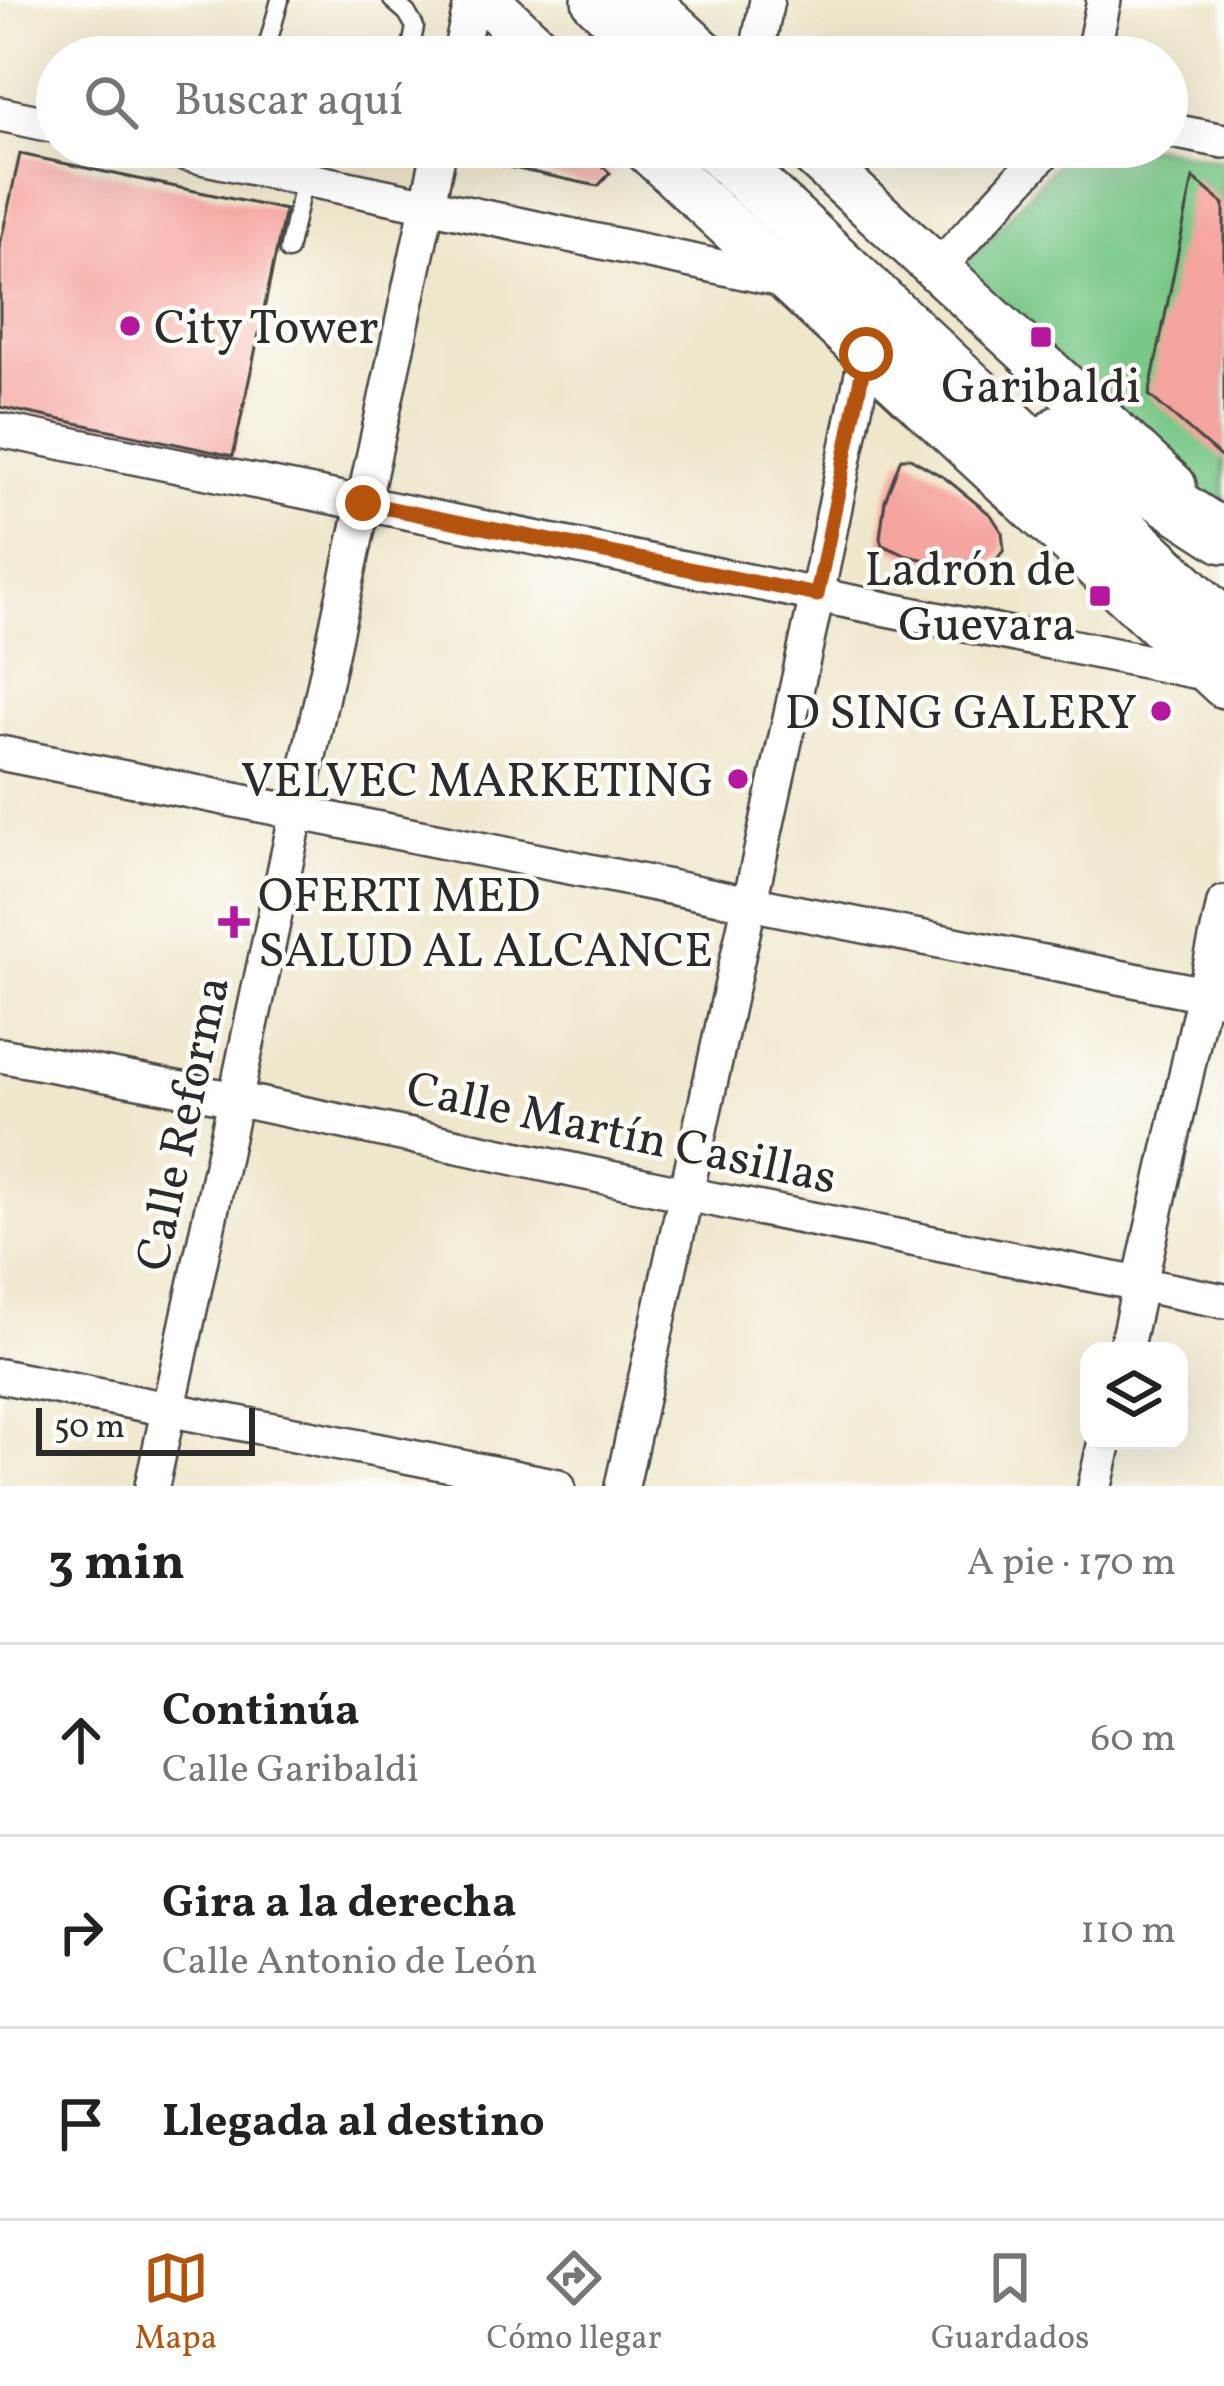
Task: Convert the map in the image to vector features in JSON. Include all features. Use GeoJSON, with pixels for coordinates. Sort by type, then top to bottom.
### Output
{"type":"FeatureCollection","features":[{"type":"Feature","properties":{"kind":"main road"},"geometry":{"type":"LineString","coordinates":[[486,0],[525,36]]}},
{"type":"Feature","properties":{"kind":"main road"},"geometry":{"type":"LineString","coordinates":[[559,0],[598,36]]}},
{"type":"Feature","properties":{"kind":"main road"},"geometry":{"type":"LineString","coordinates":[[598,0],[637,36]]}},
{"type":"Feature","properties":{"kind":"main road"},"geometry":{"type":"LineString","coordinates":[[646,0],[685,36]]}},
{"type":"Feature","properties":{"kind":"main road"},"geometry":{"type":"LineString","coordinates":[[666,168],[866,354],[1220,662]]}},
{"type":"Feature","properties":{"kind":"main road"},"geometry":{"type":"LineString","coordinates":[[736,168],[1220,662]]}},
{"type":"Feature","properties":{"kind":"main road"},"geometry":{"type":"LineString","coordinates":[[779,168],[1224,581]]}},
{"type":"Feature","properties":{"kind":"main road"},"geometry":{"type":"LineString","coordinates":[[828,168],[1224,535]]}},
{"type":"Feature","properties":{"kind":"main road"},"geometry":{"type":"LineString","coordinates":[[1061,430],[1224,535]]}},
{"type":"Feature","properties":{"kind":"street"},"geometry":{"type":"LineString","coordinates":[[464,36],[472,0]]}},
{"type":"Feature","properties":{"kind":"street"},"geometry":{"type":"LineString","coordinates":[[760,36],[767,0]]}},
{"type":"Feature","properties":{"kind":"street"},"geometry":{"type":"LineString","coordinates":[[1096,36],[1103,0]]}},
{"type":"Feature","properties":{"kind":"street"},"geometry":{"type":"LineString","coordinates":[[0,114],[36,122]]}},
{"type":"Feature","properties":{"kind":"street"},"geometry":{"type":"LineString","coordinates":[[1188,134],[1224,141]]}},
{"type":"Feature","properties":{"kind":"street"},"geometry":{"type":"LineString","coordinates":[[252,168],[788,282]]}},
{"type":"Feature","properties":{"kind":"street","name":"Calle Reforma"},"geometry":{"type":"LineString","coordinates":[[152,1486],[435,168]]}},
{"type":"Feature","properties":{"kind":"street"},"geometry":{"type":"LineString","coordinates":[[937,269],[1030,168]]}},
{"type":"Feature","properties":{"kind":"street"},"geometry":{"type":"LineString","coordinates":[[622,1486],[866,354]]}},
{"type":"Feature","properties":{"kind":"street"},"geometry":{"type":"LineString","coordinates":[[0,430],[817,595],[1220,662]]}},
{"type":"Feature","properties":{"kind":"street"},"geometry":{"type":"LineString","coordinates":[[0,753],[1214,996]]}},
{"type":"Feature","properties":{"kind":"street"},"geometry":{"type":"LineString","coordinates":[[1127,1342],[1214,996],[1224,903]]}},
{"type":"Feature","properties":{"kind":"street","name":"Calle Martín Casillas"},"geometry":{"type":"LineString","coordinates":[[0,1055],[1224,1301]]}},
{"type":"Feature","properties":{"kind":"street"},"geometry":{"type":"LineString","coordinates":[[0,1376],[558,1486]]}},
{"type":"Feature","properties":{"kind":"street"},"geometry":{"type":"LineString","coordinates":[[1096,1486],[1104,1450]]}},
{"type":"Feature","properties":{"kind":"lane"},"geometry":{"type":"LineString","coordinates":[[270,36],[280,0]]}},
{"type":"Feature","properties":{"kind":"lane"},"geometry":{"type":"LineString","coordinates":[[392,0],[413,19],[415,36]]}},
{"type":"Feature","properties":{"kind":"lane"},"geometry":{"type":"LineString","coordinates":[[289,251],[304,179]]}},
{"type":"Feature","properties":{"kind":"green space"},"geometry":{"type":"Polygon","coordinates":[[[1188,154],[1224,161],[1224,511],[961,269],[1053,168],[1188,168],[1188,154]]]}},
{"type":"Feature","properties":{"kind":"building","name":"City Tower"},"geometry":{"type":"Polygon","coordinates":[[[20,154],[36,157],[36,168],[86,168],[285,210],[233,456],[0,407],[0,245],[20,154]]]}},
{"type":"Feature","properties":{"kind":"building"},"geometry":{"type":"Polygon","coordinates":[[[513,168],[605,168],[610,173],[598,186],[513,168]]]}},
{"type":"Feature","properties":{"kind":"building"},"geometry":{"type":"Polygon","coordinates":[[[1193,178],[1224,204],[1224,460],[1149,395],[1193,178]]]}},
{"type":"Feature","properties":{"kind":"building"},"geometry":{"type":"Polygon","coordinates":[[[901,458],[910,458],[945,478],[991,515],[1002,532],[1004,550],[995,561],[982,567],[957,567],[882,545],[885,500],[901,458]]]}},
{"type":"Feature","properties":{"kind":"place","name":"City Tower"},"geometry":{"type":"Point","coordinates":[130,326]}},
{"type":"Feature","properties":{"kind":"place","name":"Garibaldi"},"geometry":{"type":"Point","coordinates":[1041,337]}},
{"type":"Feature","properties":{"kind":"place","name":"Ladrón de Guevara"},"geometry":{"type":"Point","coordinates":[1100,596]}},
{"type":"Feature","properties":{"kind":"place","name":"D SING GALERY"},"geometry":{"type":"Point","coordinates":[1161,711]}},
{"type":"Feature","properties":{"kind":"place","name":"VELVEC MARKETING"},"geometry":{"type":"Point","coordinates":[738,779]}},
{"type":"Feature","properties":{"kind":"place","name":"OFERTI MED SALUD AL ALCANCE"},"geometry":{"type":"Point","coordinates":[234,922]}},
{"type":"Feature","properties":{"kind":"route"},"geometry":{"type":"LineString","coordinates":[[363,503],[817,595],[866,354]]}}]}
